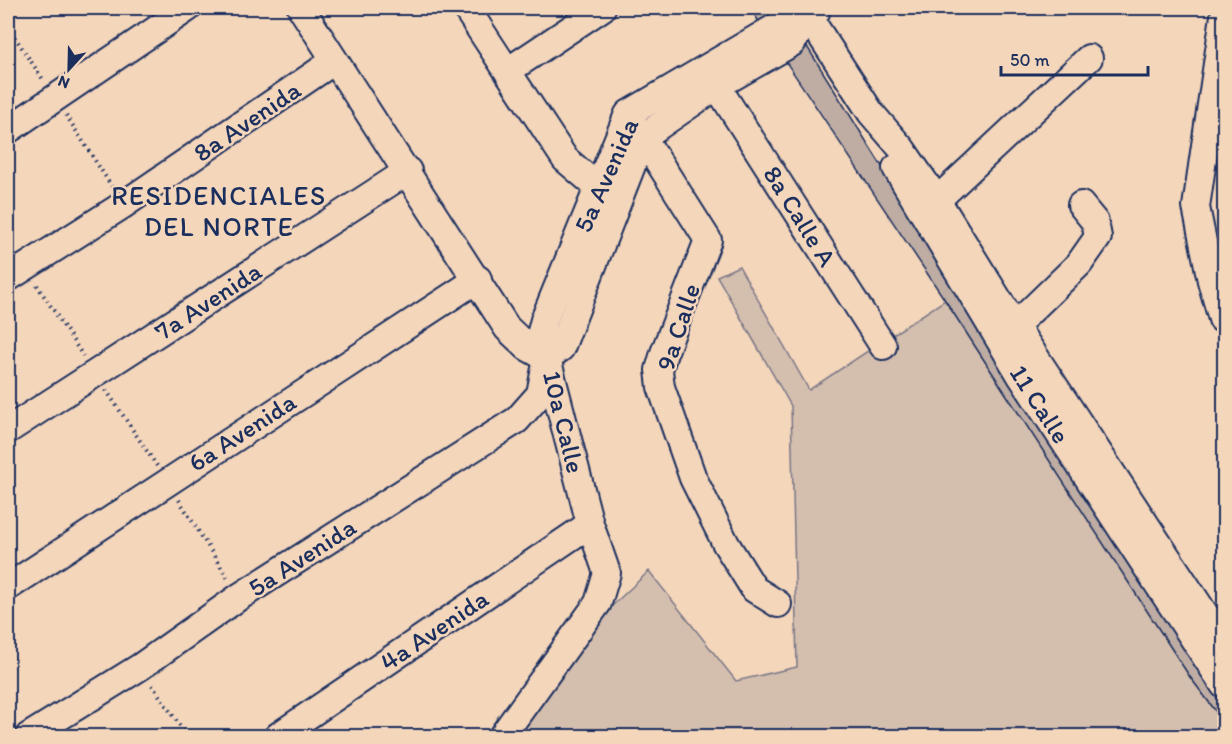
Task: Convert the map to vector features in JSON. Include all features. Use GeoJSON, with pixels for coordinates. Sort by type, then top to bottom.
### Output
{"type":"FeatureCollection","features":[{"type":"Feature","properties":{"kind":"street"},"geometry":{"type":"LineString","coordinates":[[8,130],[188,8]]}},
{"type":"Feature","properties":{"kind":"street","name":"10a Calle"},"geometry":{"type":"LineString","coordinates":[[301,8],[478,279],[507,328],[527,347],[548,358],[590,524],[608,573],[598,603],[502,736]]}},
{"type":"Feature","properties":{"kind":"street"},"geometry":{"type":"LineString","coordinates":[[466,8],[509,70],[565,159],[609,193]]}},
{"type":"Feature","properties":{"kind":"street"},"geometry":{"type":"LineString","coordinates":[[509,70],[602,8]]}},
{"type":"Feature","properties":{"kind":"street","name":"5a Avenida"},"geometry":{"type":"LineString","coordinates":[[29,736],[140,667],[239,597],[517,420],[540,394],[548,358],[561,348],[609,193],[628,114],[781,25],[812,11]]}},
{"type":"Feature","properties":{"kind":"street","name":"11 Calle"},"geometry":{"type":"LineString","coordinates":[[812,11],[871,113],[890,158],[1021,376],[1224,685]]}},
{"type":"Feature","properties":{"kind":"street"},"geometry":{"type":"LineString","coordinates":[[1222,319],[1210,281],[1196,207],[1224,16]]}},
{"type":"Feature","properties":{"kind":"street","name":"5a Avenida"},"geometry":{"type":"LineString","coordinates":[[609,193],[643,137],[717,86],[781,25]]}},
{"type":"Feature","properties":{"kind":"street"},"geometry":{"type":"LineString","coordinates":[[937,200],[1089,58]]}},
{"type":"Feature","properties":{"kind":"street","name":"8a Avenida"},"geometry":{"type":"LineString","coordinates":[[16,272],[123,205],[334,61]]}},
{"type":"Feature","properties":{"kind":"street","name":"8a Calle A"},"geometry":{"type":"LineString","coordinates":[[717,86],[883,346]]}},
{"type":"Feature","properties":{"kind":"street","name":"11 Calle"},"geometry":{"type":"LineString","coordinates":[[871,113],[902,149],[937,200],[1015,326],[1224,643]]}},
{"type":"Feature","properties":{"kind":"street","name":"9a Calle"},"geometry":{"type":"LineString","coordinates":[[628,114],[708,240],[664,353],[659,370],[661,387],[693,478],[726,544],[754,589],[778,604]]}},
{"type":"Feature","properties":{"kind":"street","name":"7a Avenida"},"geometry":{"type":"LineString","coordinates":[[8,430],[408,171]]}},
{"type":"Feature","properties":{"kind":"street"},"geometry":{"type":"LineString","coordinates":[[1015,326],[1079,264],[1098,237],[1095,222],[1081,206]]}},
{"type":"Feature","properties":{"kind":"street","name":"6a Avenida"},"geometry":{"type":"LineString","coordinates":[[8,587],[167,480],[478,279]]}},
{"type":"Feature","properties":{"kind":"street","name":"4a Avenida"},"geometry":{"type":"LineString","coordinates":[[278,736],[590,524]]}},
{"type":"Feature","properties":{"kind":"path"},"geometry":{"type":"LineString","coordinates":[[16,272],[96,375],[167,480],[239,597]]}},
{"type":"Feature","properties":{"kind":"path"},"geometry":{"type":"LineString","coordinates":[[140,667],[187,736]]}},
{"type":"Feature","properties":{"kind":"shaded area"},"geometry":{"type":"Polygon","coordinates":[[[739,266],[809,390],[945,300],[1190,677],[1224,722],[1224,736],[519,736],[580,636],[649,571],[736,681],[797,667],[791,406],[717,276],[739,266]]]}},
{"type":"Feature","properties":{"kind":"building"},"geometry":{"type":"Polygon","coordinates":[[[750,8],[783,8],[911,213],[998,362],[1084,496],[1180,630],[1224,700],[1224,722],[1190,677],[945,300],[750,8]]]}},
{"type":"Feature","properties":{"kind":"district","name":"RESIDENCIALES DEL NORTE"},"geometry":{"type":"Point","coordinates":[219,210]}}]}
